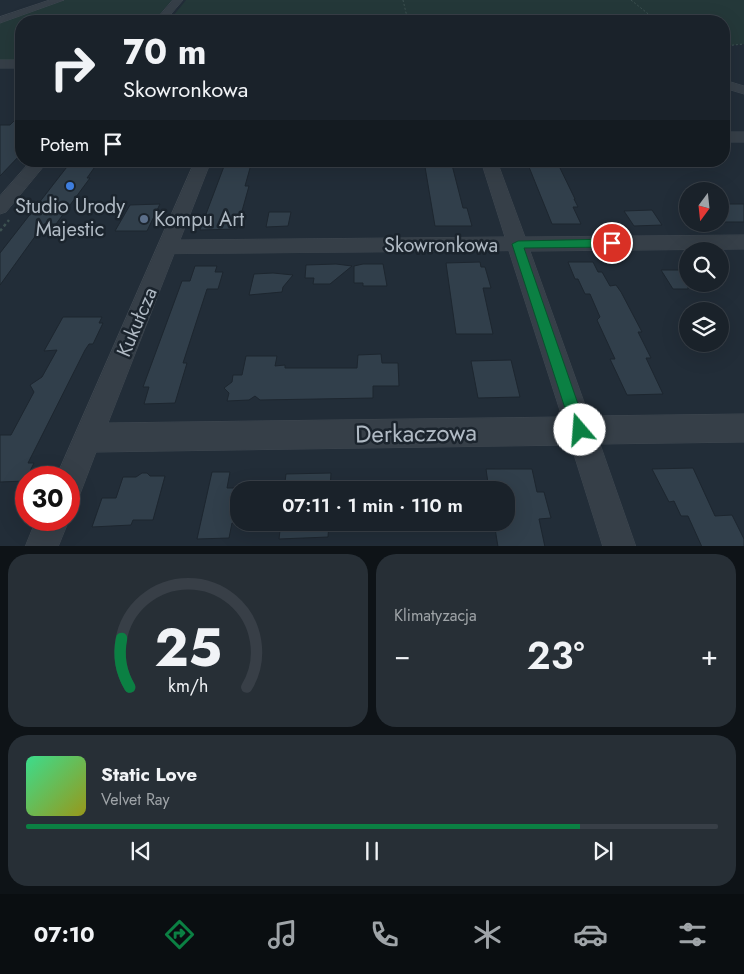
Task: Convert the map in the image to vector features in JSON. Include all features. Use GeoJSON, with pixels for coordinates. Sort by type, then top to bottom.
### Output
{"type":"FeatureCollection","features":[{"type":"Feature","properties":{"kind":"street"},"geometry":{"type":"LineString","coordinates":[[0,20],[58,0]]}},
{"type":"Feature","properties":{"kind":"street"},"geometry":{"type":"LineString","coordinates":[[165,15],[178,0]]}},
{"type":"Feature","properties":{"kind":"street"},"geometry":{"type":"LineString","coordinates":[[0,64],[15,64]]}},
{"type":"Feature","properties":{"kind":"street"},"geometry":{"type":"LineString","coordinates":[[730,86],[744,90]]}},
{"type":"Feature","properties":{"kind":"street"},"geometry":{"type":"LineString","coordinates":[[730,137],[744,137]]}},
{"type":"Feature","properties":{"kind":"street"},"geometry":{"type":"LineString","coordinates":[[0,208],[35,167]]}},
{"type":"Feature","properties":{"kind":"street","name":"Kukułcza"},"geometry":{"type":"LineString","coordinates":[[76,466],[201,167]]}},
{"type":"Feature","properties":{"kind":"street"},"geometry":{"type":"LineString","coordinates":[[491,167],[620,546]]}},
{"type":"Feature","properties":{"kind":"street","name":"Skowronkowa"},"geometry":{"type":"LineString","coordinates":[[168,247],[744,242]]}},
{"type":"Feature","properties":{"kind":"street","name":"Derkaczowa"},"geometry":{"type":"LineString","coordinates":[[88,438],[744,428]]}},
{"type":"Feature","properties":{"kind":"street"},"geometry":{"type":"LineString","coordinates":[[42,546],[48,531]]}},
{"type":"Feature","properties":{"kind":"path"},"geometry":{"type":"LineString","coordinates":[[403,0],[407,15]]}},
{"type":"Feature","properties":{"kind":"path"},"geometry":{"type":"LineString","coordinates":[[631,0],[650,15]]}},
{"type":"Feature","properties":{"kind":"path"},"geometry":{"type":"LineString","coordinates":[[730,45],[744,44]]}},
{"type":"Feature","properties":{"kind":"green space"},"geometry":{"type":"Polygon","coordinates":[[[64,0],[172,0],[159,15],[18,15],[64,0]]]}},
{"type":"Feature","properties":{"kind":"green space"},"geometry":{"type":"Polygon","coordinates":[[[186,0],[744,0],[744,44],[730,45],[730,15],[174,15],[186,0]]]}},
{"type":"Feature","properties":{"kind":"green space"},"geometry":{"type":"Polygon","coordinates":[[[15,16],[15,61],[0,62],[0,21],[15,16]]]}},
{"type":"Feature","properties":{"kind":"building"},"geometry":{"type":"Polygon","coordinates":[[[15,120],[15,160],[0,176],[0,125],[10,125],[15,120]]]}},
{"type":"Feature","properties":{"kind":"building"},"geometry":{"type":"Polygon","coordinates":[[[67,167],[95,167],[87,178],[90,178],[56,224],[44,224],[0,285],[0,253],[67,167]]]}},
{"type":"Feature","properties":{"kind":"building"},"geometry":{"type":"Polygon","coordinates":[[[224,167],[250,167],[245,186],[249,186],[237,229],[200,230],[224,167]]]}},
{"type":"Feature","properties":{"kind":"building"},"geometry":{"type":"Polygon","coordinates":[[[425,167],[453,167],[463,208],[467,208],[472,226],[435,226],[425,167]]]}},
{"type":"Feature","properties":{"kind":"building"},"geometry":{"type":"Polygon","coordinates":[[[529,167],[559,167],[575,199],[578,207],[573,207],[581,224],[552,224],[529,167]]]}},
{"type":"Feature","properties":{"kind":"building"},"geometry":{"type":"Polygon","coordinates":[[[160,204],[147,231],[115,231],[130,205],[160,204]]]}},
{"type":"Feature","properties":{"kind":"building"},"geometry":{"type":"Polygon","coordinates":[[[729,204],[744,204],[744,222],[729,222],[729,204]]]}},
{"type":"Feature","properties":{"kind":"building"},"geometry":{"type":"Polygon","coordinates":[[[652,210],[662,225],[634,226],[624,211],[652,210]]]}},
{"type":"Feature","properties":{"kind":"building"},"geometry":{"type":"Polygon","coordinates":[[[269,212],[291,212],[288,226],[266,227],[269,212]]]}},
{"type":"Feature","properties":{"kind":"building"},"geometry":{"type":"Polygon","coordinates":[[[480,262],[481,267],[485,267],[491,288],[483,288],[493,334],[456,334],[446,263],[480,262]]]}},
{"type":"Feature","properties":{"kind":"building"},"geometry":{"type":"Polygon","coordinates":[[[568,262],[593,262],[598,272],[602,272],[610,286],[616,285],[642,332],[638,332],[651,358],[646,358],[663,394],[627,395],[610,359],[615,359],[597,320],[600,317],[590,294],[585,294],[578,279],[575,279],[568,262]]]}},
{"type":"Feature","properties":{"kind":"building"},"geometry":{"type":"Polygon","coordinates":[[[336,264],[352,266],[330,284],[313,284],[314,278],[305,278],[306,265],[336,264]]]}},
{"type":"Feature","properties":{"kind":"building"},"geometry":{"type":"Polygon","coordinates":[[[383,264],[387,286],[363,286],[363,283],[354,283],[354,266],[383,264]]]}},
{"type":"Feature","properties":{"kind":"building"},"geometry":{"type":"Polygon","coordinates":[[[195,266],[217,266],[215,272],[223,272],[218,289],[207,289],[183,363],[187,363],[175,403],[144,404],[149,387],[143,387],[182,281],[190,281],[195,266]]]}},
{"type":"Feature","properties":{"kind":"building"},"geometry":{"type":"Polygon","coordinates":[[[661,270],[679,270],[679,289],[673,289],[661,270]]]}},
{"type":"Feature","properties":{"kind":"building"},"geometry":{"type":"Polygon","coordinates":[[[254,274],[293,275],[283,287],[282,292],[249,295],[254,274]]]}},
{"type":"Feature","properties":{"kind":"building"},"geometry":{"type":"Polygon","coordinates":[[[63,317],[102,317],[99,323],[103,323],[93,344],[89,344],[85,350],[28,463],[34,463],[32,466],[15,466],[15,481],[0,482],[0,435],[11,435],[34,392],[30,385],[42,377],[57,350],[44,351],[63,317]]]}},
{"type":"Feature","properties":{"kind":"building"},"geometry":{"type":"Polygon","coordinates":[[[381,354],[382,363],[398,363],[399,386],[373,386],[373,398],[260,400],[255,396],[249,400],[227,401],[229,393],[224,388],[232,382],[233,375],[242,375],[246,356],[277,356],[275,366],[285,365],[285,368],[357,368],[358,355],[381,354]]]}},
{"type":"Feature","properties":{"kind":"building"},"geometry":{"type":"Polygon","coordinates":[[[511,360],[520,397],[478,398],[471,361],[511,360]]]}},
{"type":"Feature","properties":{"kind":"building"},"geometry":{"type":"Polygon","coordinates":[[[693,468],[715,516],[732,515],[744,539],[744,546],[702,546],[688,516],[681,516],[674,501],[669,502],[652,469],[693,468]]]}},
{"type":"Feature","properties":{"kind":"building"},"geometry":{"type":"Polygon","coordinates":[[[486,469],[532,469],[537,492],[544,492],[551,518],[539,519],[545,546],[498,546],[495,531],[515,531],[515,481],[488,481],[486,469]]]}},
{"type":"Feature","properties":{"kind":"building"},"geometry":{"type":"Polygon","coordinates":[[[212,472],[230,472],[227,488],[230,488],[229,538],[197,539],[212,472]]]}},
{"type":"Feature","properties":{"kind":"building"},"geometry":{"type":"Polygon","coordinates":[[[142,473],[147,473],[150,476],[165,476],[153,520],[133,520],[131,525],[92,527],[102,498],[116,498],[123,477],[136,477],[142,473]]]}},
{"type":"Feature","properties":{"kind":"building"},"geometry":{"type":"Polygon","coordinates":[[[331,473],[331,481],[285,481],[286,474],[331,473]]]}},
{"type":"Feature","properties":{"kind":"building"},"geometry":{"type":"Polygon","coordinates":[[[280,531],[328,531],[328,537],[279,539],[280,531]]]}},
{"type":"Feature","properties":{"kind":"place","name":"Studio Urody Majestic"},"geometry":{"type":"Point","coordinates":[70,186]}},
{"type":"Feature","properties":{"kind":"place","name":"Kompu Art"},"geometry":{"type":"Point","coordinates":[144,219]}},
{"type":"Feature","properties":{"kind":"route"},"geometry":{"type":"LineString","coordinates":[[580,430],[518,244],[612,243]]}}]}
